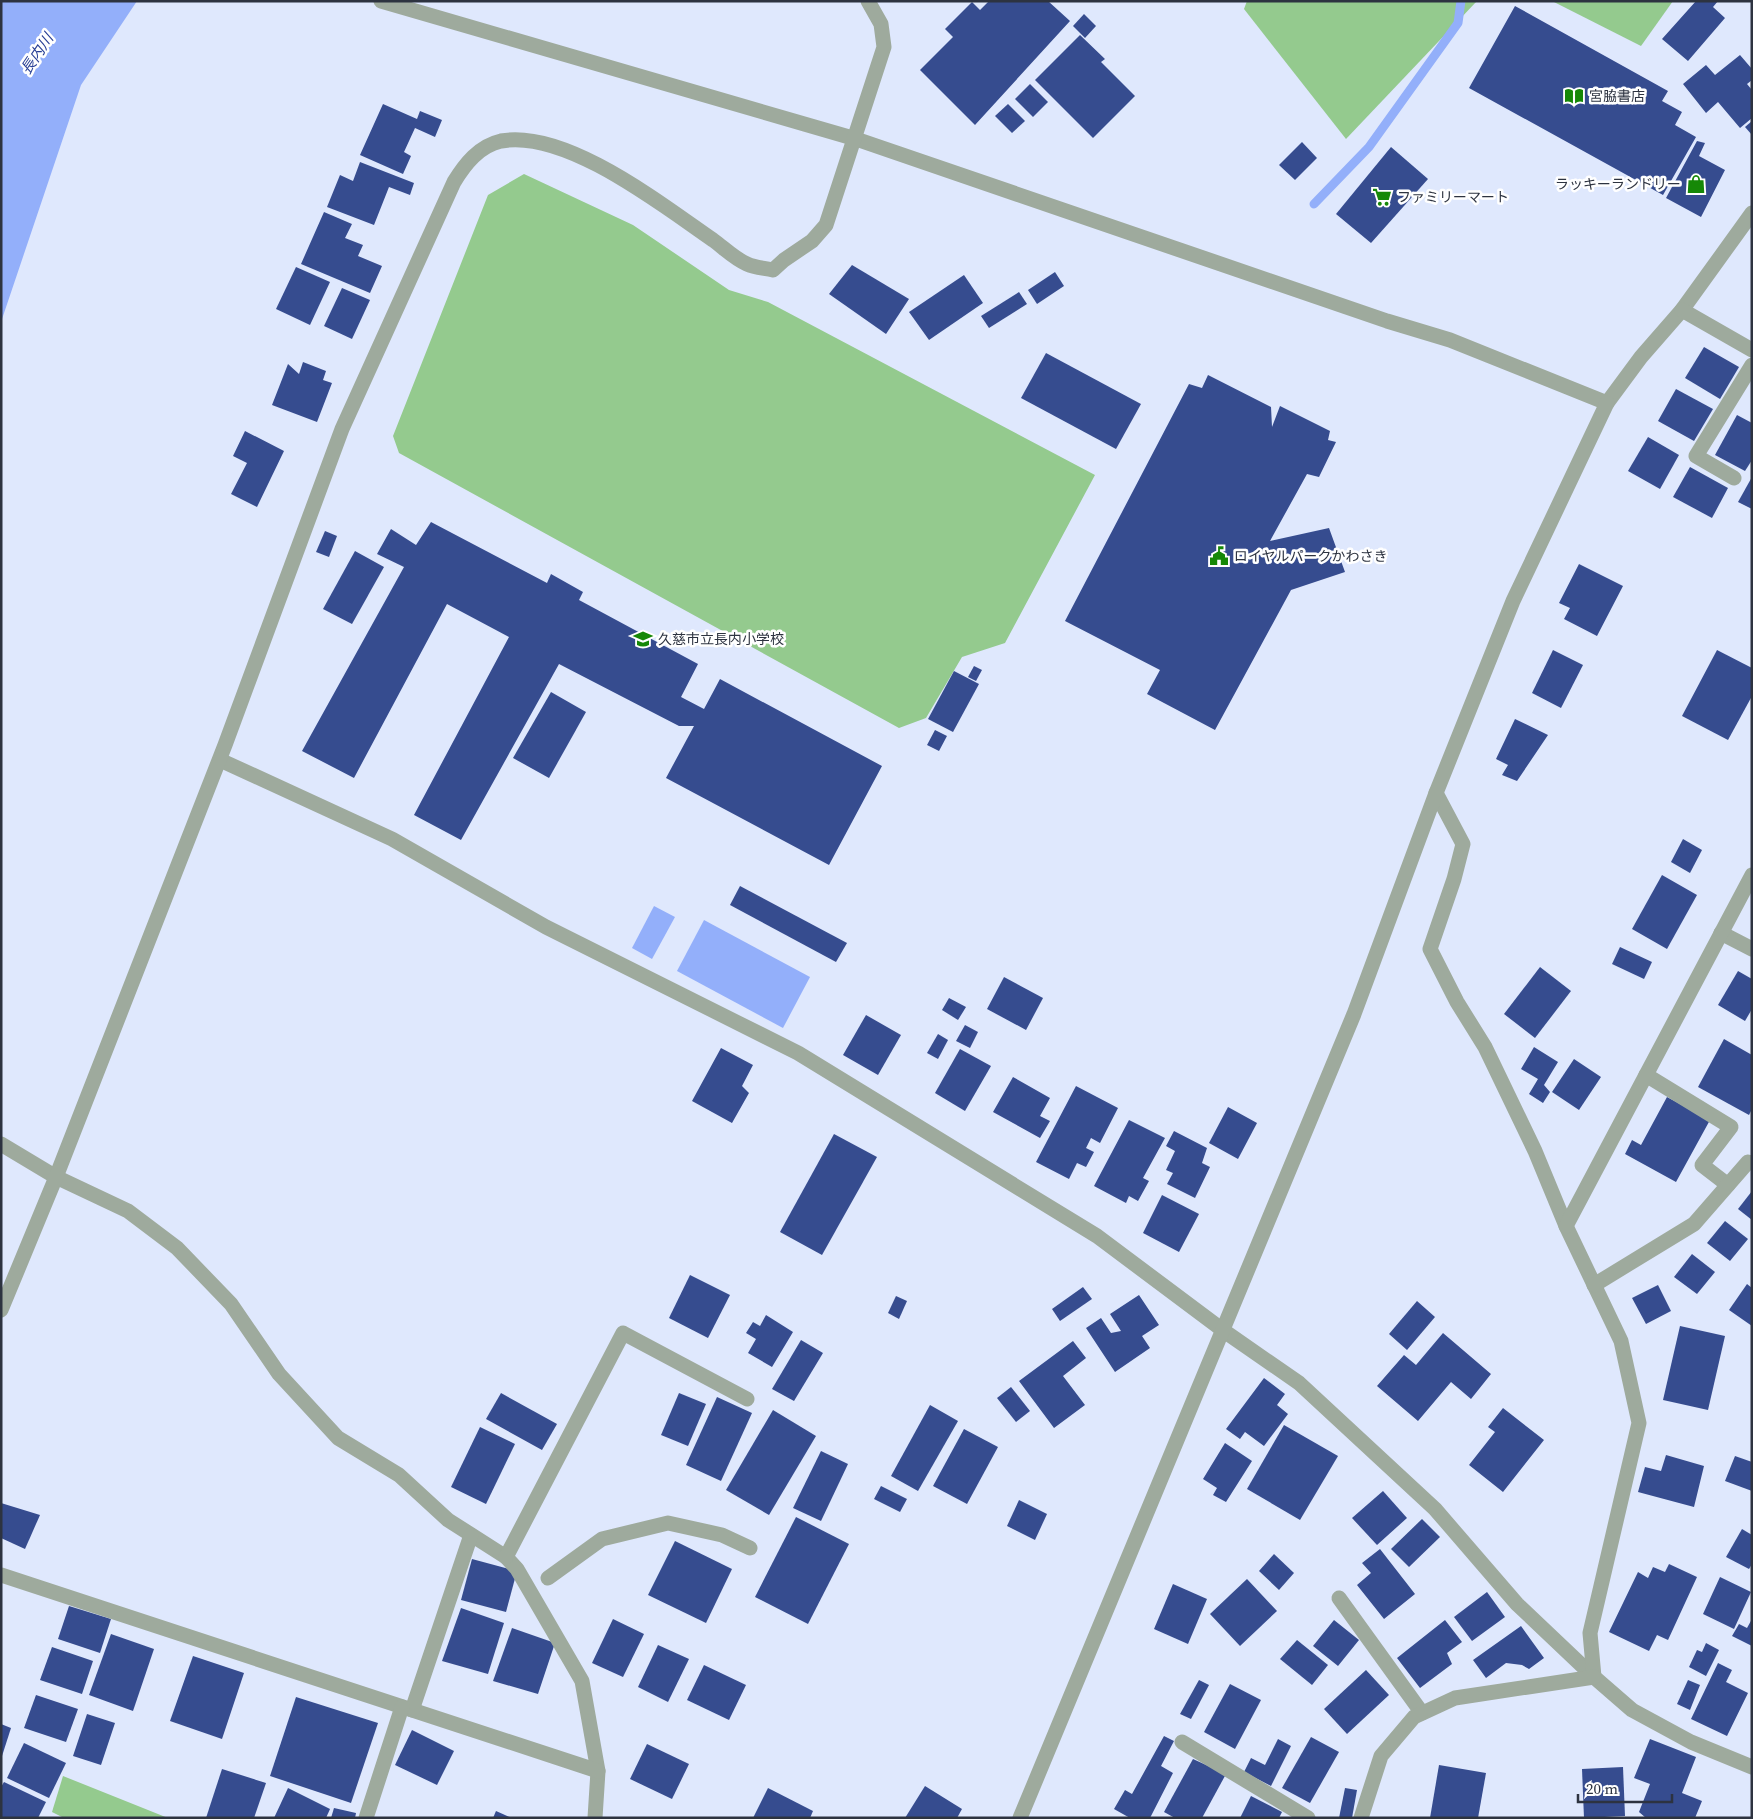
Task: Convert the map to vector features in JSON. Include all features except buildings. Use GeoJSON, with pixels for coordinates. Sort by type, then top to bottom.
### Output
{"type":"FeatureCollection","features":[{"type":"Feature","properties":{"kind":"street"},"geometry":{"type":"LineString","coordinates":[[381,1],[856,139],[1387,321],[1450,340],[1607,404]]}},
{"type":"Feature","properties":{"kind":"street"},"geometry":{"type":"LineString","coordinates":[[1,1310],[56,1177],[220,760],[342,429],[454,182],[465,164],[480,150],[500,142],[521,139],[563,149],[622,178],[748,265],[773,270],[812,241],[826,225],[856,139],[884,47],[881,24],[868,1]]}},
{"type":"Feature","properties":{"kind":"street"},"geometry":{"type":"LineString","coordinates":[[1020,1818],[1224,1331],[1354,1014],[1436,793],[1513,601],[1607,404],[1641,357],[1682,310],[1751,214]]}},
{"type":"Feature","properties":{"kind":"street"},"geometry":{"type":"LineString","coordinates":[[1682,310],[1752,350]]}},
{"type":"Feature","properties":{"kind":"street"},"geometry":{"type":"LineString","coordinates":[[1734,478],[1696,456],[1752,365]]}},
{"type":"Feature","properties":{"kind":"street"},"geometry":{"type":"LineString","coordinates":[[220,760],[392,839],[546,926],[798,1052],[1097,1236],[1224,1331],[1299,1384],[1435,1509],[1517,1604],[1632,1710],[1691,1742],[1752,1767]]}},
{"type":"Feature","properties":{"kind":"street"},"geometry":{"type":"LineString","coordinates":[[1436,793],[1463,844],[1454,879],[1430,949],[1457,1002],[1485,1047],[1535,1151],[1566,1226],[1621,1341],[1639,1423],[1590,1633],[1594,1677]]}},
{"type":"Feature","properties":{"kind":"street"},"geometry":{"type":"LineString","coordinates":[[1566,1226],[1752,874]]}},
{"type":"Feature","properties":{"kind":"street"},"geometry":{"type":"LineString","coordinates":[[1721,933],[1752,949]]}},
{"type":"Feature","properties":{"kind":"street"},"geometry":{"type":"LineString","coordinates":[[1646,1075],[1730,1127],[1702,1165],[1728,1185]]}},
{"type":"Feature","properties":{"kind":"street"},"geometry":{"type":"LineString","coordinates":[[1,1144],[56,1177],[128,1211],[177,1248],[231,1304],[279,1374],[338,1438],[399,1475],[448,1520],[506,1557],[517,1570],[582,1680],[598,1771],[595,1818]]}},
{"type":"Feature","properties":{"kind":"street"},"geometry":{"type":"LineString","coordinates":[[1594,1286],[1694,1224],[1748,1162]]}},
{"type":"Feature","properties":{"kind":"street"},"geometry":{"type":"LineString","coordinates":[[506,1557],[623,1333],[748,1399]]}},
{"type":"Feature","properties":{"kind":"street"},"geometry":{"type":"LineString","coordinates":[[548,1578],[602,1539],[668,1523],[722,1535],[750,1548]]}},
{"type":"Feature","properties":{"kind":"street"},"geometry":{"type":"LineString","coordinates":[[366,1818],[471,1535]]}},
{"type":"Feature","properties":{"kind":"street"},"geometry":{"type":"LineString","coordinates":[[1,1575],[598,1771]]}},
{"type":"Feature","properties":{"kind":"street"},"geometry":{"type":"LineString","coordinates":[[1339,1598],[1422,1713]]}},
{"type":"Feature","properties":{"kind":"street"},"geometry":{"type":"LineString","coordinates":[[1361,1818],[1381,1756],[1414,1717],[1455,1698],[1594,1677]]}},
{"type":"Feature","properties":{"kind":"street"},"geometry":{"type":"LineString","coordinates":[[1182,1742],[1308,1818]]}},
{"type":"Feature","properties":{"kind":"green space"},"geometry":{"type":"Polygon","coordinates":[[[1247,1],[1477,1],[1346,139],[1244,9],[1247,1]]]}},
{"type":"Feature","properties":{"kind":"green space"},"geometry":{"type":"Polygon","coordinates":[[[1552,1],[1673,1],[1641,46],[1552,1]]]}},
{"type":"Feature","properties":{"kind":"green space"},"geometry":{"type":"Polygon","coordinates":[[[524,174],[633,225],[729,290],[768,302],[1095,475],[1005,643],[962,657],[926,718],[899,728],[399,453],[393,436],[488,195],[524,174]]]}},
{"type":"Feature","properties":{"kind":"green space"},"geometry":{"type":"Polygon","coordinates":[[[63,1776],[168,1818],[64,1818],[52,1812],[63,1776]]]}},
{"type":"Feature","properties":{"kind":"water","name":"長内川"},"geometry":{"type":"Polygon","coordinates":[[[1,1],[137,1],[81,85],[1,322],[1,1]]]}},
{"type":"Feature","properties":{"kind":"water"},"geometry":{"type":"Polygon","coordinates":[[[654,906],[675,917],[652,959],[632,948],[654,906]]]}},
{"type":"Feature","properties":{"kind":"water"},"geometry":{"type":"Polygon","coordinates":[[[704,920],[810,977],[783,1028],[677,971],[704,920]]]}},
{"type":"Feature","properties":{"kind":"waterway"},"geometry":{"type":"LineString","coordinates":[[1314,204],[1369,147],[1458,23],[1461,1]]}},
{"type":"Feature","properties":{"kind":"place","name":"宮脇書店"},"geometry":{"type":"Point","coordinates":[1574,96]}},
{"type":"Feature","properties":{"kind":"place","name":"ラッキーランドリー"},"geometry":{"type":"Point","coordinates":[1696,184]}},
{"type":"Feature","properties":{"kind":"place","name":"ファミリーマート"},"geometry":{"type":"Point","coordinates":[1382,197]}},
{"type":"Feature","properties":{"kind":"place","name":"ロイヤルパークかわさき"},"geometry":{"type":"Point","coordinates":[1219,556]}},
{"type":"Feature","properties":{"kind":"place","name":"久慈市立長内小学校"},"geometry":{"type":"Point","coordinates":[643,639]}}]}
